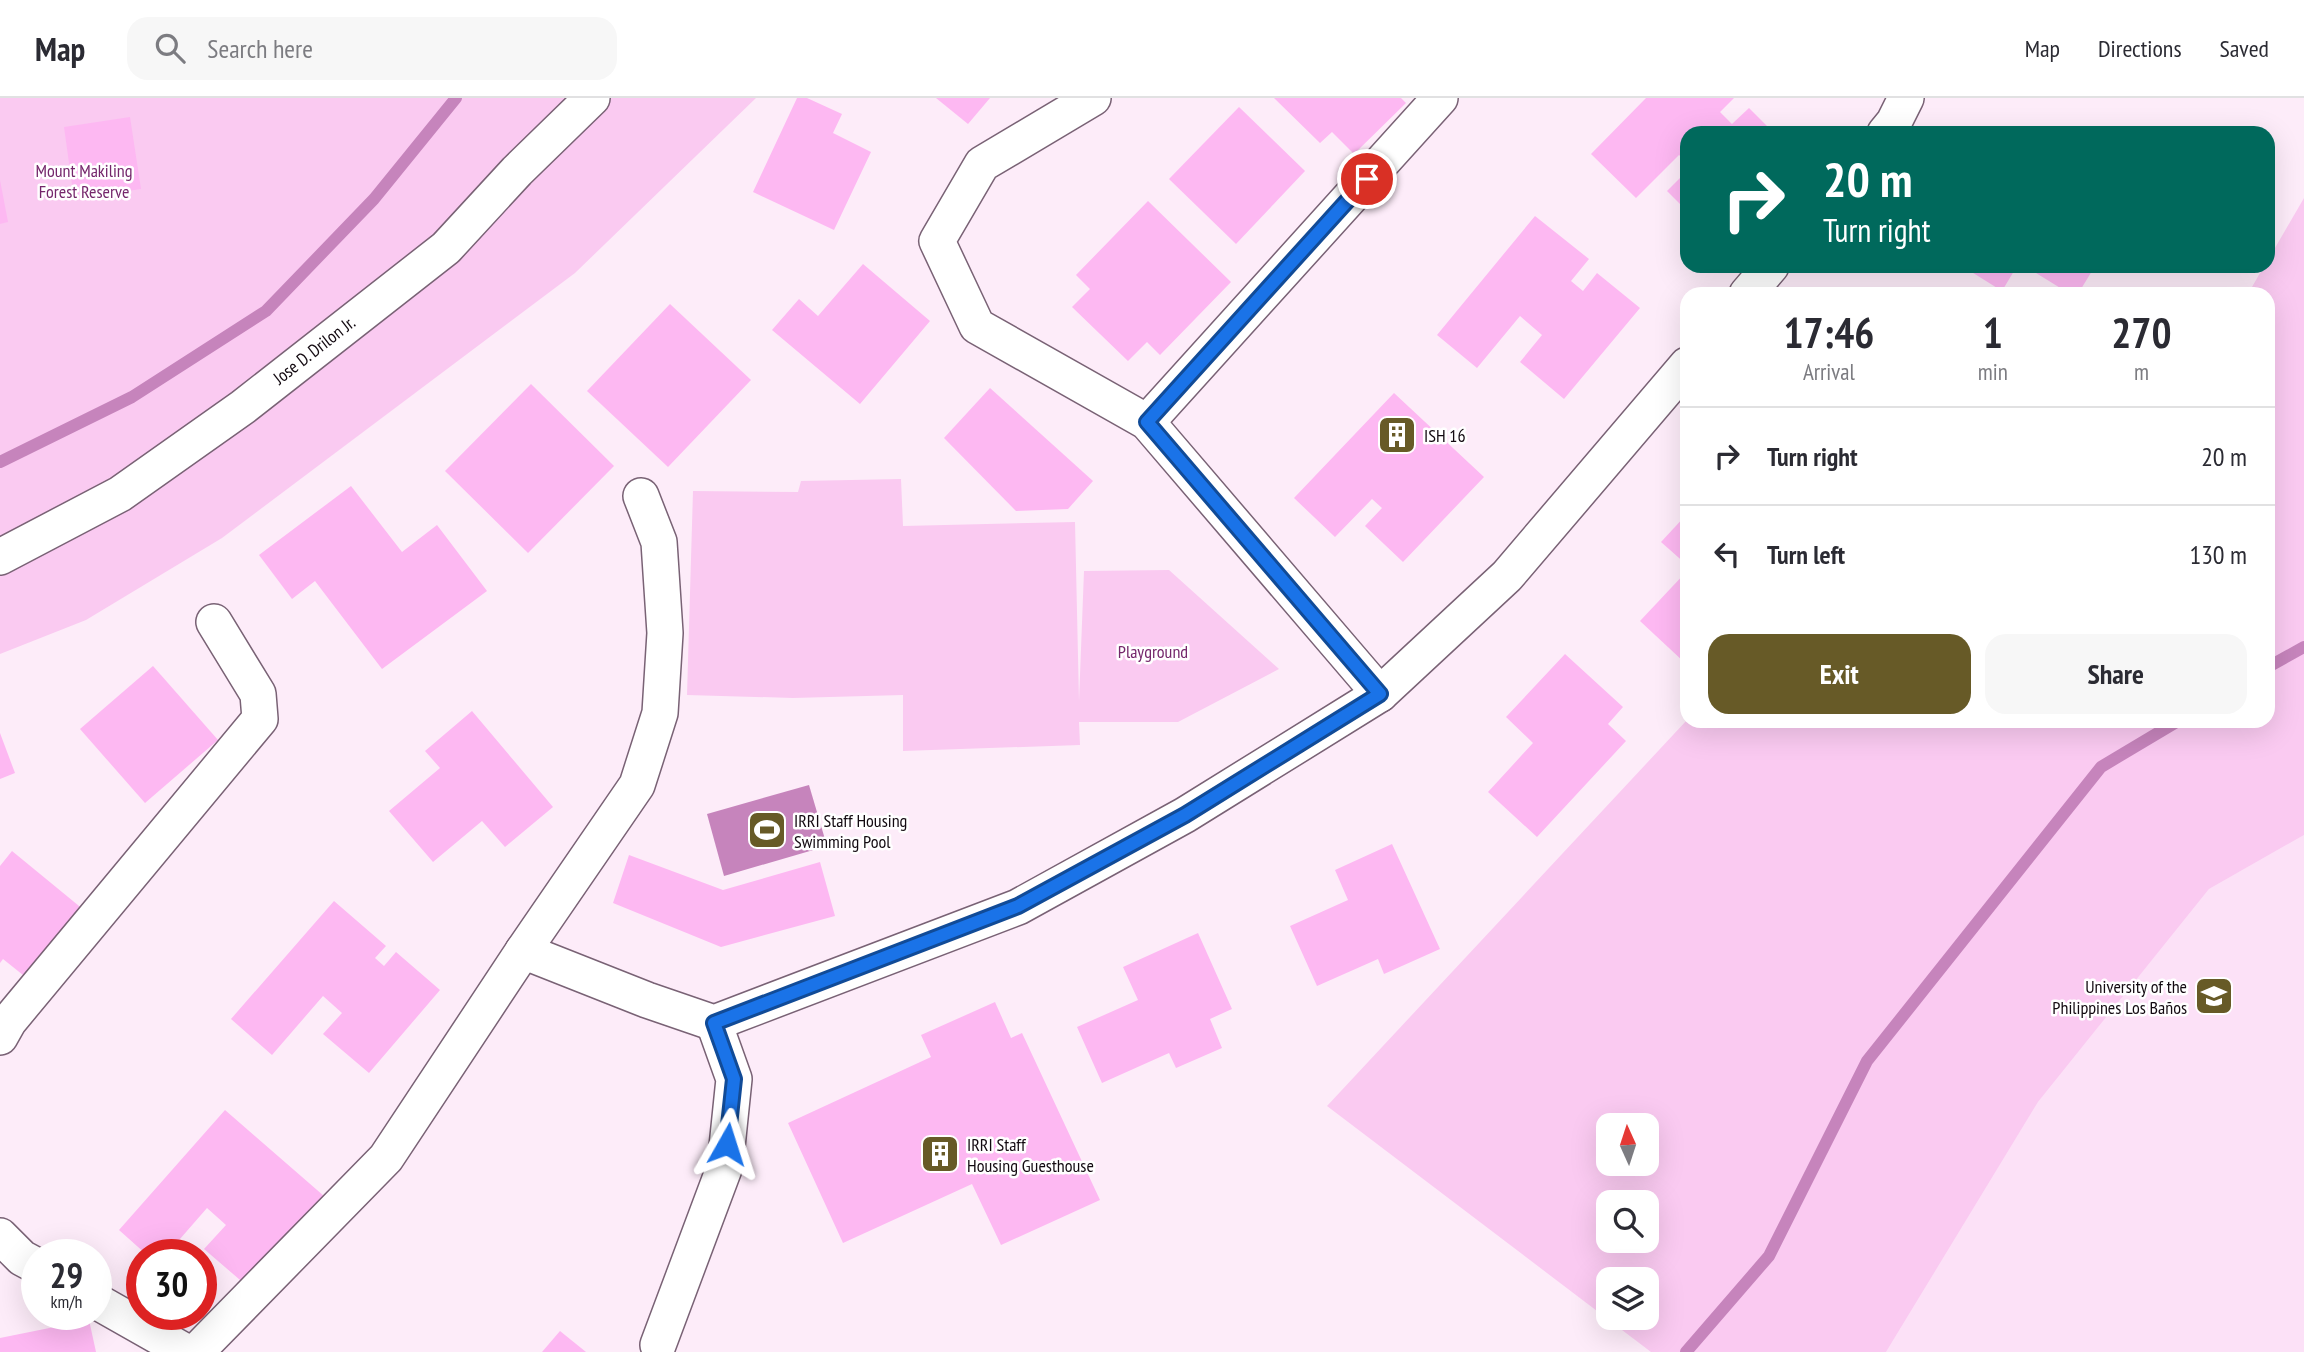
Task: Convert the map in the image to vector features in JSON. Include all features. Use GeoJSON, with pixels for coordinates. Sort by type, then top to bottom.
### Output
{"type":"FeatureCollection","features":[{"type":"Feature","properties":{"kind":"street","name":"Jose D. Drilon Jr."},"geometry":{"type":"LineString","coordinates":[[0,557],[120,494],[243,407],[446,248],[517,171],[592,98]]}},
{"type":"Feature","properties":{"kind":"street"},"geometry":{"type":"LineString","coordinates":[[1093,98],[982,164],[937,241],[976,326],[1147,422],[1380,694]]}},
{"type":"Feature","properties":{"kind":"street"},"geometry":{"type":"LineString","coordinates":[[1147,422],[1440,98]]}},
{"type":"Feature","properties":{"kind":"street"},"geometry":{"type":"LineString","coordinates":[[1891,126],[1906,98]]}},
{"type":"Feature","properties":{"kind":"street"},"geometry":{"type":"LineString","coordinates":[[1753,287],[1765,273]]}},
{"type":"Feature","properties":{"kind":"street"},"geometry":{"type":"LineString","coordinates":[[523,951],[647,1000],[714,1023],[1018,906],[1185,815],[1380,694],[1507,576],[1680,373]]}},
{"type":"Feature","properties":{"kind":"street"},"geometry":{"type":"LineString","coordinates":[[196,1352],[386,1157],[636,785],[660,713],[665,632],[659,542],[641,496]]}},
{"type":"Feature","properties":{"kind":"street"},"geometry":{"type":"LineString","coordinates":[[0,1037],[9,1021],[260,719],[258,694],[214,622]]}},
{"type":"Feature","properties":{"kind":"street"},"geometry":{"type":"LineString","coordinates":[[658,1345],[725,1166],[734,1079],[714,1023]]}},
{"type":"Feature","properties":{"kind":"street"},"geometry":{"type":"LineString","coordinates":[[0,1236],[21,1257]]}},
{"type":"Feature","properties":{"kind":"street"},"geometry":{"type":"LineString","coordinates":[[112,1310],[186,1352]]}},
{"type":"Feature","properties":{"kind":"shaded area","name":"IRRI Staff Housing Swimming Pool"},"geometry":{"type":"Polygon","coordinates":[[[809,785],[827,846],[724,876],[707,814],[809,785]]]}},
{"type":"Feature","properties":{"kind":"shaded area","name":"University of the Philippines Los Baños"},"geometry":{"type":"Polygon","coordinates":[[[2304,835],[2304,1352],[1886,1352],[2038,1102],[2209,889],[2304,835]]]}},
{"type":"Feature","properties":{"kind":"green space","name":"Mount Makiling Forest Reserve"},"geometry":{"type":"Polygon","coordinates":[[[0,98],[756,98],[575,273],[222,538],[86,620],[0,654],[0,98]]]}},
{"type":"Feature","properties":{"kind":"green space"},"geometry":{"type":"Polygon","coordinates":[[[2304,198],[2304,835],[2209,889],[2038,1102],[1886,1352],[1651,1352],[1622,1330],[1659,1330],[1659,1267],[1596,1267],[1596,1310],[1327,1106],[1680,728],[2275,728],[2275,287],[2252,287],[2260,273],[2275,273],[2275,248],[2304,198]]]}},
{"type":"Feature","properties":{"kind":"green space","name":"Playground"},"geometry":{"type":"Polygon","coordinates":[[[901,479],[903,526],[1075,522],[1079,701],[1084,571],[1169,570],[1279,669],[1178,722],[1079,722],[1080,745],[903,751],[903,695],[793,698],[687,695],[693,491],[798,492],[801,481],[901,479]]]}},
{"type":"Feature","properties":{"kind":"building"},"geometry":{"type":"Polygon","coordinates":[[[797,98],[807,98],[842,114],[833,133],[871,152],[834,230],[753,192],[797,98]]]}},
{"type":"Feature","properties":{"kind":"building"},"geometry":{"type":"Polygon","coordinates":[[[936,98],[990,98],[968,124],[936,98]]]}},
{"type":"Feature","properties":{"kind":"building"},"geometry":{"type":"Polygon","coordinates":[[[1274,98],[1401,98],[1406,103],[1354,154],[1332,132],[1320,143],[1274,98]]]}},
{"type":"Feature","properties":{"kind":"building"},"geometry":{"type":"Polygon","coordinates":[[[1646,98],[1734,98],[1720,112],[1732,124],[1749,108],[1767,126],[1680,126],[1680,156],[1636,198],[1591,154],[1646,98]]]}},
{"type":"Feature","properties":{"kind":"building"},"geometry":{"type":"Polygon","coordinates":[[[1239,107],[1305,171],[1236,244],[1169,179],[1239,107]]]}},
{"type":"Feature","properties":{"kind":"building"},"geometry":{"type":"Polygon","coordinates":[[[130,117],[141,189],[74,199],[64,127],[130,117]]]}},
{"type":"Feature","properties":{"kind":"building"},"geometry":{"type":"Polygon","coordinates":[[[1680,178],[1680,204],[1667,191],[1680,178]]]}},
{"type":"Feature","properties":{"kind":"building"},"geometry":{"type":"Polygon","coordinates":[[[0,180],[8,222],[0,224],[0,180]]]}},
{"type":"Feature","properties":{"kind":"building"},"geometry":{"type":"Polygon","coordinates":[[[1148,201],[1231,282],[1160,355],[1147,342],[1128,361],[1072,307],[1090,289],[1076,275],[1148,201]]]}},
{"type":"Feature","properties":{"kind":"building"},"geometry":{"type":"Polygon","coordinates":[[[1535,216],[1589,259],[1571,281],[1583,291],[1597,273],[1640,308],[1564,399],[1520,362],[1542,335],[1520,316],[1477,368],[1437,335],[1535,216]]]}},
{"type":"Feature","properties":{"kind":"building"},"geometry":{"type":"Polygon","coordinates":[[[863,264],[930,321],[860,404],[772,330],[799,299],[818,316],[863,264]]]}},
{"type":"Feature","properties":{"kind":"building"},"geometry":{"type":"Polygon","coordinates":[[[1973,273],[2013,273],[2004,287],[1996,287],[1973,273]]]}},
{"type":"Feature","properties":{"kind":"building"},"geometry":{"type":"Polygon","coordinates":[[[2036,273],[2091,273],[2082,287],[2059,287],[2036,273]]]}},
{"type":"Feature","properties":{"kind":"building"},"geometry":{"type":"Polygon","coordinates":[[[670,304],[751,380],[668,467],[587,391],[670,304]]]}},
{"type":"Feature","properties":{"kind":"building"},"geometry":{"type":"Polygon","coordinates":[[[531,384],[614,466],[528,553],[445,471],[531,384]]]}},
{"type":"Feature","properties":{"kind":"building"},"geometry":{"type":"Polygon","coordinates":[[[990,388],[1093,481],[1068,509],[1016,511],[944,438],[990,388]]]}},
{"type":"Feature","properties":{"kind":"building","name":"ISH 16"},"geometry":{"type":"Polygon","coordinates":[[[1394,393],[1484,477],[1403,562],[1365,526],[1382,508],[1372,499],[1335,537],[1294,498],[1394,393]]]}},
{"type":"Feature","properties":{"kind":"building"},"geometry":{"type":"Polygon","coordinates":[[[351,486],[402,552],[437,525],[487,591],[382,669],[315,581],[292,599],[259,555],[351,486]]]}},
{"type":"Feature","properties":{"kind":"building"},"geometry":{"type":"Polygon","coordinates":[[[1680,522],[1680,559],[1661,542],[1680,522]]]}},
{"type":"Feature","properties":{"kind":"building"},"geometry":{"type":"Polygon","coordinates":[[[1680,578],[1680,658],[1640,621],[1680,578]]]}},
{"type":"Feature","properties":{"kind":"building"},"geometry":{"type":"Polygon","coordinates":[[[1565,654],[1623,707],[1608,724],[1626,741],[1537,837],[1488,792],[1533,743],[1506,717],[1565,654]]]}},
{"type":"Feature","properties":{"kind":"building"},"geometry":{"type":"Polygon","coordinates":[[[153,666],[218,740],[145,803],[80,729],[153,666]]]}},
{"type":"Feature","properties":{"kind":"building"},"geometry":{"type":"Polygon","coordinates":[[[472,711],[553,807],[505,847],[482,821],[433,862],[389,811],[440,768],[425,751],[472,711]]]}},
{"type":"Feature","properties":{"kind":"building"},"geometry":{"type":"Polygon","coordinates":[[[0,733],[15,773],[0,779],[0,733]]]}},
{"type":"Feature","properties":{"kind":"building"},"geometry":{"type":"Polygon","coordinates":[[[1392,844],[1440,949],[1384,974],[1378,959],[1317,986],[1290,926],[1348,900],[1335,870],[1392,844]]]}},
{"type":"Feature","properties":{"kind":"building"},"geometry":{"type":"Polygon","coordinates":[[[12,851],[90,915],[33,983],[3,959],[0,963],[0,866],[12,851]]]}},
{"type":"Feature","properties":{"kind":"building"},"geometry":{"type":"Polygon","coordinates":[[[629,855],[723,890],[820,862],[835,916],[721,947],[613,903],[629,855]]]}},
{"type":"Feature","properties":{"kind":"building"},"geometry":{"type":"Polygon","coordinates":[[[334,901],[386,946],[375,958],[384,966],[396,952],[440,990],[369,1073],[323,1034],[342,1013],[323,996],[272,1055],[231,1019],[334,901]]]}},
{"type":"Feature","properties":{"kind":"building"},"geometry":{"type":"Polygon","coordinates":[[[1198,933],[1232,1009],[1210,1019],[1222,1048],[1176,1068],[1169,1053],[1102,1083],[1077,1027],[1138,1000],[1123,967],[1198,933]]]}},
{"type":"Feature","properties":{"kind":"building","name":"IRRI Staff Housing Guesthouse"},"geometry":{"type":"Polygon","coordinates":[[[995,1002],[1011,1038],[1022,1033],[1100,1200],[1001,1245],[972,1184],[843,1243],[788,1123],[931,1057],[921,1035],[995,1002]]]}},
{"type":"Feature","properties":{"kind":"building"},"geometry":{"type":"Polygon","coordinates":[[[225,1110],[332,1203],[254,1292],[217,1260],[217,1239],[213,1239],[226,1225],[207,1208],[180,1239],[129,1239],[119,1230],[225,1110]]]}},
{"type":"Feature","properties":{"kind":"building"},"geometry":{"type":"Polygon","coordinates":[[[40,1330],[91,1330],[96,1352],[0,1352],[0,1338],[40,1330]]]}},
{"type":"Feature","properties":{"kind":"building"},"geometry":{"type":"Polygon","coordinates":[[[560,1331],[586,1352],[542,1352],[560,1331]]]}},
{"type":"Feature","properties":{"kind":"waterway"},"geometry":{"type":"LineString","coordinates":[[0,462],[132,397],[266,311],[374,199],[456,98]]}},
{"type":"Feature","properties":{"kind":"waterway"},"geometry":{"type":"LineString","coordinates":[[2275,663],[2304,647]]}},
{"type":"Feature","properties":{"kind":"waterway"},"geometry":{"type":"LineString","coordinates":[[1686,1352],[1769,1256],[1867,1061],[2101,767],[2166,728]]}},
{"type":"Feature","properties":{"kind":"place","name":"ISH 16"},"geometry":{"type":"Point","coordinates":[1397,435]}},
{"type":"Feature","properties":{"kind":"place","name":"IRRI Staff Housing Swimming Pool"},"geometry":{"type":"Point","coordinates":[767,830]}},
{"type":"Feature","properties":{"kind":"place","name":"University of the Philippines Los Baños"},"geometry":{"type":"Point","coordinates":[2214,996]}},
{"type":"Feature","properties":{"kind":"place","name":"IRRI Staff Housing Guesthouse"},"geometry":{"type":"Point","coordinates":[940,1154]}},
{"type":"Feature","properties":{"kind":"route"},"geometry":{"type":"LineString","coordinates":[[727,1144],[734,1079],[714,1023],[1018,906],[1185,815],[1380,694],[1147,422],[1367,179]]}}]}
